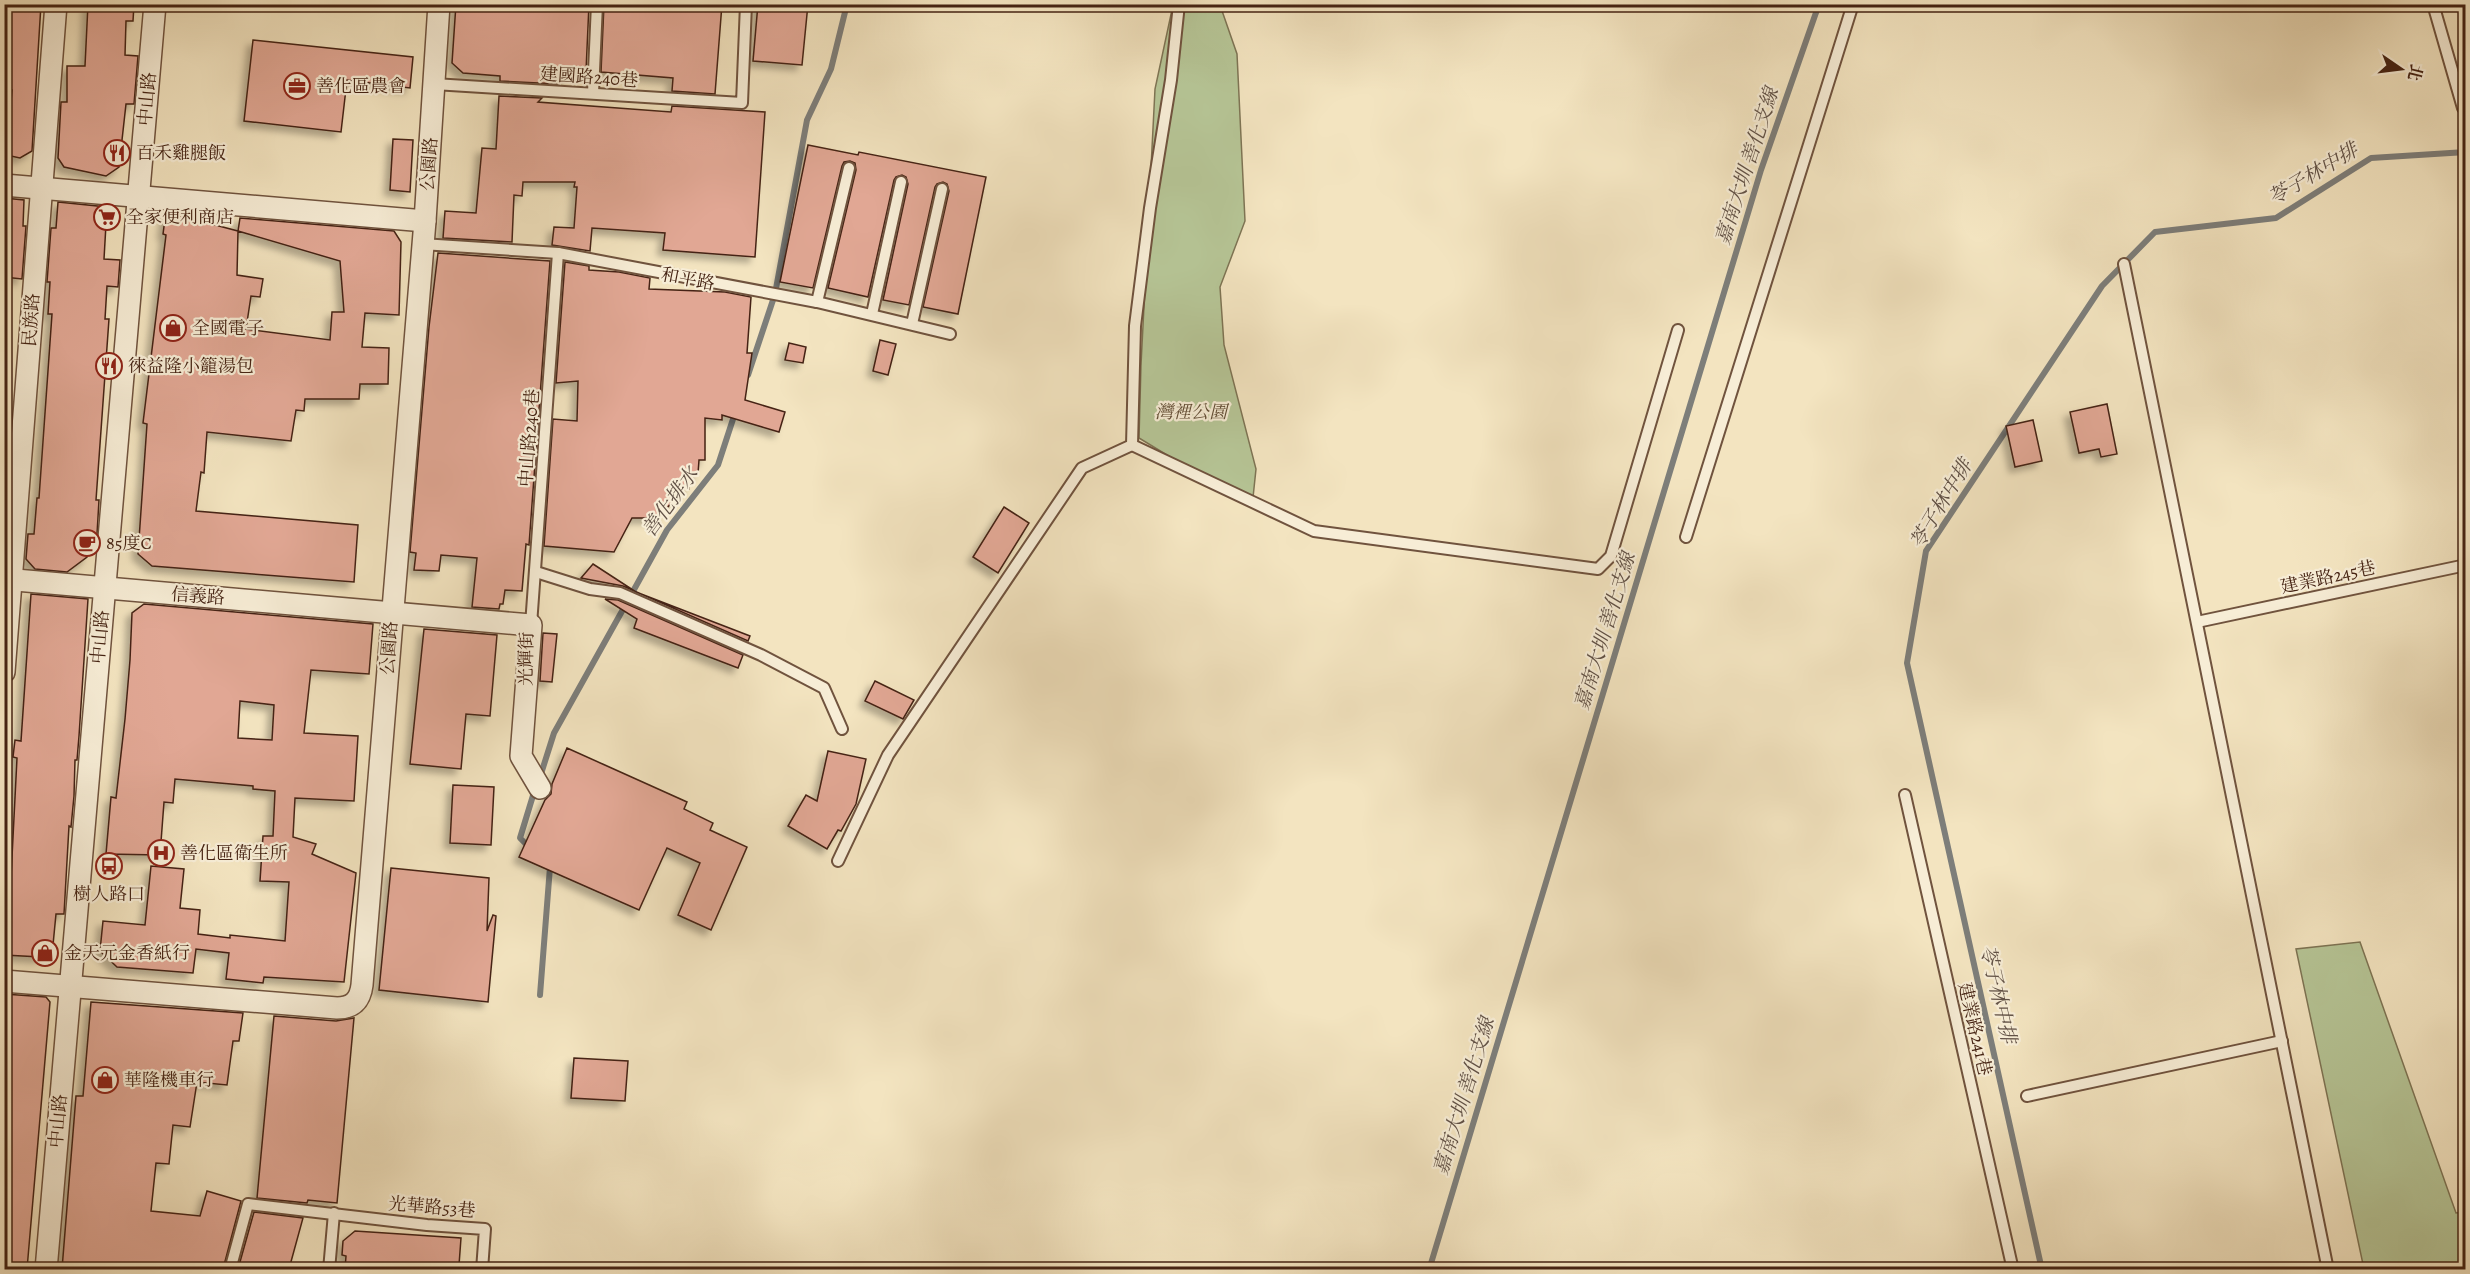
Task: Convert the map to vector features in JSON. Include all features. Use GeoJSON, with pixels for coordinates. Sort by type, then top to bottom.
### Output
{"type":"FeatureCollection","features":[{"type":"Feature","properties":{"kind":"street","name":"民族路"},"geometry":{"type":"LineString","coordinates":[[4,672],[8,580],[56,4]]}},
{"type":"Feature","properties":{"kind":"street","name":"中山路"},"geometry":{"type":"LineString","coordinates":[[46,1269],[155,4]]}},
{"type":"Feature","properties":{"kind":"street","name":"公園路"},"geometry":{"type":"LineString","coordinates":[[4,981],[337,1008],[348,1007],[356,1001],[362,985],[425,221],[440,4]]}},
{"type":"Feature","properties":{"kind":"street"},"geometry":{"type":"LineString","coordinates":[[4,185],[425,221]]}},
{"type":"Feature","properties":{"kind":"street","name":"信義路"},"geometry":{"type":"LineString","coordinates":[[8,580],[391,613]]}},
{"type":"Feature","properties":{"kind":"street","name":"光輝街"},"geometry":{"type":"LineString","coordinates":[[391,613],[531,625],[520,756],[540,788]]}},
{"type":"Feature","properties":{"kind":"lane"},"geometry":{"type":"LineString","coordinates":[[593,93],[597,4]]}},
{"type":"Feature","properties":{"kind":"lane","name":"建國路240巷"},"geometry":{"type":"LineString","coordinates":[[434,84],[742,103],[746,4]]}},
{"type":"Feature","properties":{"kind":"lane"},"geometry":{"type":"LineString","coordinates":[[1132,445],[1135,326],[1150,208],[1171,80],[1179,4]]}},
{"type":"Feature","properties":{"kind":"lane"},"geometry":{"type":"LineString","coordinates":[[1686,537],[1853,4]]}},
{"type":"Feature","properties":{"kind":"lane"},"geometry":{"type":"LineString","coordinates":[[2433,4],[2463,108]]}},
{"type":"Feature","properties":{"kind":"lane"},"geometry":{"type":"LineString","coordinates":[[817,302],[849,168]]}},
{"type":"Feature","properties":{"kind":"lane"},"geometry":{"type":"LineString","coordinates":[[872,314],[901,182]]}},
{"type":"Feature","properties":{"kind":"lane"},"geometry":{"type":"LineString","coordinates":[[912,324],[942,189]]}},
{"type":"Feature","properties":{"kind":"lane","name":"和平路"},"geometry":{"type":"LineString","coordinates":[[422,244],[558,253],[775,296],[817,302],[950,334]]}},
{"type":"Feature","properties":{"kind":"lane","name":"中山路240巷"},"geometry":{"type":"LineString","coordinates":[[531,625],[558,253]]}},
{"type":"Feature","properties":{"kind":"lane"},"geometry":{"type":"LineString","coordinates":[[2124,264],[2328,1269]]}},
{"type":"Feature","properties":{"kind":"lane"},"geometry":{"type":"LineString","coordinates":[[838,861],[888,756],[1082,468],[1132,445],[1314,531],[1598,569],[1611,556],[1678,330]]}},
{"type":"Feature","properties":{"kind":"lane","name":"建業路245巷"},"geometry":{"type":"LineString","coordinates":[[2197,622],[2466,565]]}},
{"type":"Feature","properties":{"kind":"lane"},"geometry":{"type":"LineString","coordinates":[[536,573],[640,601],[761,655],[824,688],[842,729]]}},
{"type":"Feature","properties":{"kind":"lane","name":"建業路241巷"},"geometry":{"type":"LineString","coordinates":[[1905,795],[2013,1269]]}},
{"type":"Feature","properties":{"kind":"lane"},"geometry":{"type":"LineString","coordinates":[[2027,1096],[2282,1041]]}},
{"type":"Feature","properties":{"kind":"lane"},"geometry":{"type":"LineString","coordinates":[[230,1269],[248,1204],[334,1213],[329,1269]]}},
{"type":"Feature","properties":{"kind":"lane","name":"光華路53巷"},"geometry":{"type":"LineString","coordinates":[[334,1213],[427,1225],[485,1229],[482,1269]]}},
{"type":"Feature","properties":{"kind":"green space","name":"灣裡公園"},"geometry":{"type":"Polygon","coordinates":[[[1173,5],[1220,5],[1237,54],[1245,221],[1220,287],[1224,345],[1256,469],[1252,507],[1139,438],[1155,89],[1173,5]]]}},
{"type":"Feature","properties":{"kind":"green space"},"geometry":{"type":"Polygon","coordinates":[[[2360,942],[2456,1213],[2465,1212],[2465,1269],[2364,1269],[2296,949],[2360,942]]]}},
{"type":"Feature","properties":{"kind":"building"},"geometry":{"type":"Polygon","coordinates":[[[4,4],[41,4],[32,151],[20,158],[6,155],[12,90],[4,90],[4,4]]]}},
{"type":"Feature","properties":{"kind":"building"},"geometry":{"type":"Polygon","coordinates":[[[88,4],[134,4],[133,21],[126,21],[125,55],[138,56],[134,104],[126,104],[119,167],[106,176],[64,167],[58,158],[61,102],[67,102],[67,66],[85,66],[88,4]]]}},
{"type":"Feature","properties":{"kind":"building"},"geometry":{"type":"Polygon","coordinates":[[[456,4],[589,4],[586,71],[576,70],[559,84],[500,81],[500,76],[463,73],[452,63],[456,4]]]}},
{"type":"Feature","properties":{"kind":"building"},"geometry":{"type":"Polygon","coordinates":[[[604,4],[722,4],[715,94],[672,91],[673,78],[601,72],[604,4]]]}},
{"type":"Feature","properties":{"kind":"building"},"geometry":{"type":"Polygon","coordinates":[[[758,4],[808,4],[802,65],[753,61],[758,4]]]}},
{"type":"Feature","properties":{"kind":"building","name":"善化區農會"},"geometry":{"type":"Polygon","coordinates":[[[253,40],[413,57],[410,88],[347,80],[341,132],[244,121],[253,40]]]}},
{"type":"Feature","properties":{"kind":"building"},"geometry":{"type":"Polygon","coordinates":[[[499,96],[542,98],[538,102],[671,112],[672,106],[765,112],[755,257],[663,250],[665,233],[592,228],[590,251],[552,245],[554,227],[574,228],[577,187],[574,187],[575,182],[523,182],[522,196],[514,195],[512,242],[443,238],[445,211],[476,213],[482,148],[496,149],[499,96]]]}},
{"type":"Feature","properties":{"kind":"building"},"geometry":{"type":"Polygon","coordinates":[[[393,139],[413,140],[410,192],[390,190],[393,139]]]}},
{"type":"Feature","properties":{"kind":"building"},"geometry":{"type":"Polygon","coordinates":[[[808,145],[858,155],[859,152],[986,177],[958,314],[923,307],[949,191],[947,184],[943,182],[935,187],[909,305],[883,300],[908,184],[906,177],[902,175],[894,180],[868,297],[828,288],[856,170],[855,163],[850,161],[844,162],[842,166],[813,288],[780,282],[808,145]]]}},
{"type":"Feature","properties":{"kind":"building"},"geometry":{"type":"Polygon","coordinates":[[[4,198],[24,200],[23,226],[26,226],[22,279],[4,277],[4,198]]]}},
{"type":"Feature","properties":{"kind":"building"},"geometry":{"type":"Polygon","coordinates":[[[58,202],[107,207],[104,259],[120,260],[118,287],[107,286],[105,319],[109,319],[96,500],[99,500],[97,534],[89,534],[87,557],[67,572],[35,569],[26,559],[28,534],[34,534],[37,498],[39,498],[52,314],[48,314],[50,282],[47,282],[51,228],[56,228],[58,202]]]}},
{"type":"Feature","properties":{"kind":"building"},"geometry":{"type":"Polygon","coordinates":[[[166,212],[238,231],[240,218],[394,231],[401,242],[399,315],[365,313],[362,347],[389,348],[388,384],[360,384],[359,399],[305,399],[304,411],[296,410],[291,441],[207,432],[204,473],[201,472],[196,511],[358,525],[354,582],[152,566],[138,554],[147,424],[143,423],[166,235],[163,234],[166,212]],[[238,231],[237,275],[263,279],[260,297],[251,296],[246,329],[330,340],[332,312],[344,312],[340,261],[238,231]]]}},
{"type":"Feature","properties":{"kind":"building"},"geometry":{"type":"Polygon","coordinates":[[[438,253],[550,261],[529,545],[526,544],[522,591],[505,590],[503,604],[500,604],[499,609],[472,607],[477,558],[441,555],[439,571],[414,570],[416,553],[410,552],[429,327],[438,253]]]}},
{"type":"Feature","properties":{"kind":"building"},"geometry":{"type":"Polygon","coordinates":[[[565,262],[589,266],[589,270],[619,272],[650,278],[649,289],[725,292],[751,297],[747,353],[752,353],[745,400],[785,412],[779,432],[722,415],[722,420],[705,418],[705,460],[699,460],[698,474],[689,474],[689,489],[675,489],[675,499],[658,518],[632,518],[614,552],[544,546],[553,419],[577,421],[578,381],[556,383],[565,262]]]}},
{"type":"Feature","properties":{"kind":"building"},"geometry":{"type":"Polygon","coordinates":[[[880,340],[896,344],[888,375],[873,371],[880,340]]]}},
{"type":"Feature","properties":{"kind":"building"},"geometry":{"type":"Polygon","coordinates":[[[789,343],[806,347],[803,363],[785,360],[789,343]]]}},
{"type":"Feature","properties":{"kind":"building"},"geometry":{"type":"Polygon","coordinates":[[[2107,404],[2117,454],[2101,457],[2099,449],[2079,453],[2070,412],[2107,404]]]}},
{"type":"Feature","properties":{"kind":"building"},"geometry":{"type":"Polygon","coordinates":[[[2033,420],[2042,461],[2015,467],[2006,426],[2033,420]]]}},
{"type":"Feature","properties":{"kind":"building"},"geometry":{"type":"Polygon","coordinates":[[[1004,507],[1029,523],[998,573],[973,557],[1004,507]]]}},
{"type":"Feature","properties":{"kind":"building"},"geometry":{"type":"Polygon","coordinates":[[[593,564],[635,591],[623,586],[581,578],[593,564]]]}},
{"type":"Feature","properties":{"kind":"building"},"geometry":{"type":"Polygon","coordinates":[[[31,594],[88,599],[64,914],[56,914],[53,945],[41,957],[4,955],[6,877],[11,877],[17,758],[13,757],[15,740],[21,741],[31,594]]]}},
{"type":"Feature","properties":{"kind":"building"},"geometry":{"type":"Polygon","coordinates":[[[641,594],[750,636],[748,641],[641,594]]]}},
{"type":"Feature","properties":{"kind":"building"},"geometry":{"type":"Polygon","coordinates":[[[605,599],[618,600],[743,655],[738,668],[634,628],[637,619],[605,599]]]}},
{"type":"Feature","properties":{"kind":"building"},"geometry":{"type":"Polygon","coordinates":[[[144,604],[373,624],[369,674],[311,670],[304,733],[358,736],[354,801],[295,798],[293,837],[316,844],[312,854],[356,873],[344,982],[264,977],[263,983],[226,979],[229,953],[196,949],[193,973],[117,967],[100,951],[103,921],[145,925],[151,866],[184,869],[180,908],[200,910],[198,934],[285,941],[289,882],[260,881],[263,836],[273,836],[275,791],[253,789],[253,786],[175,779],[173,803],[164,802],[160,855],[106,854],[111,797],[116,798],[125,719],[132,613],[144,604]],[[240,701],[238,738],[272,740],[274,705],[240,701]]]}},
{"type":"Feature","properties":{"kind":"building"},"geometry":{"type":"Polygon","coordinates":[[[424,629],[497,635],[490,716],[466,714],[461,769],[410,764],[424,629]]]}},
{"type":"Feature","properties":{"kind":"building"},"geometry":{"type":"Polygon","coordinates":[[[543,633],[557,634],[552,682],[540,681],[543,633]]]}},
{"type":"Feature","properties":{"kind":"building"},"geometry":{"type":"Polygon","coordinates":[[[875,681],[914,700],[903,719],[865,701],[875,681]]]}},
{"type":"Feature","properties":{"kind":"building"},"geometry":{"type":"Polygon","coordinates":[[[567,748],[687,802],[684,809],[713,823],[710,830],[747,847],[711,930],[678,915],[700,863],[667,848],[639,910],[519,857],[545,800],[551,794],[552,784],[567,748]]]}},
{"type":"Feature","properties":{"kind":"building"},"geometry":{"type":"Polygon","coordinates":[[[828,751],[866,759],[856,804],[841,831],[838,830],[827,849],[788,826],[806,795],[817,801],[828,751]]]}},
{"type":"Feature","properties":{"kind":"building"},"geometry":{"type":"Polygon","coordinates":[[[453,785],[494,787],[491,845],[450,843],[453,785]]]}},
{"type":"Feature","properties":{"kind":"building"},"geometry":{"type":"Polygon","coordinates":[[[391,868],[489,878],[487,931],[493,915],[496,916],[488,1002],[379,990],[391,868]]]}},
{"type":"Feature","properties":{"kind":"building"},"geometry":{"type":"Polygon","coordinates":[[[4,994],[46,997],[50,1002],[27,1269],[4,1269],[4,994]]]}},
{"type":"Feature","properties":{"kind":"building"},"geometry":{"type":"Polygon","coordinates":[[[91,1002],[243,1013],[239,1041],[233,1041],[227,1085],[197,1082],[190,1127],[173,1125],[169,1164],[156,1163],[151,1211],[200,1216],[207,1191],[241,1201],[223,1269],[62,1269],[76,1096],[83,1096],[91,1002]]]}},
{"type":"Feature","properties":{"kind":"building"},"geometry":{"type":"Polygon","coordinates":[[[274,1016],[336,1021],[354,1018],[337,1203],[308,1200],[307,1203],[257,1198],[274,1016]]]}},
{"type":"Feature","properties":{"kind":"building"},"geometry":{"type":"Polygon","coordinates":[[[574,1058],[628,1061],[625,1101],[571,1098],[574,1058]]]}},
{"type":"Feature","properties":{"kind":"building"},"geometry":{"type":"Polygon","coordinates":[[[254,1212],[303,1218],[289,1269],[238,1269],[254,1212]]]}},
{"type":"Feature","properties":{"kind":"building"},"geometry":{"type":"Polygon","coordinates":[[[355,1231],[461,1238],[459,1265],[451,1265],[450,1269],[345,1269],[346,1256],[342,1255],[343,1241],[355,1231]]]}},
{"type":"Feature","properties":{"kind":"waterway","name":"善化排水"},"geometry":{"type":"LineString","coordinates":[[748,375],[775,294],[807,120],[831,69],[847,4]]}},
{"type":"Feature","properties":{"kind":"waterway","name":"嘉南大圳 善化支線"},"geometry":{"type":"LineString","coordinates":[[1429,1270],[1761,170],[1819,4]]}},
{"type":"Feature","properties":{"kind":"waterway","name":"苓子林中排"},"geometry":{"type":"LineString","coordinates":[[2042,1270],[1907,663],[1926,551],[2102,286],[2155,232],[2276,218],[2371,158],[2466,152]]}},
{"type":"Feature","properties":{"kind":"waterway","name":"善化排水"},"geometry":{"type":"LineString","coordinates":[[631,595],[667,530],[718,465],[735,413]]}},
{"type":"Feature","properties":{"kind":"waterway","name":"善化排水"},"geometry":{"type":"LineString","coordinates":[[540,777],[554,733],[626,604]]}},
{"type":"Feature","properties":{"kind":"waterway","name":"善化排水"},"geometry":{"type":"LineString","coordinates":[[530,848],[520,838],[535,789]]}},
{"type":"Feature","properties":{"kind":"waterway","name":"善化排水"},"geometry":{"type":"LineString","coordinates":[[540,995],[550,867],[548,865]]}},
{"type":"Feature","properties":{"kind":"place","name":"善化區農會"},"geometry":{"type":"Point","coordinates":[297,86]}},
{"type":"Feature","properties":{"kind":"place","name":"百禾雞腿飯"},"geometry":{"type":"Point","coordinates":[117,153]}},
{"type":"Feature","properties":{"kind":"place","name":"全家便利商店"},"geometry":{"type":"Point","coordinates":[107,217]}},
{"type":"Feature","properties":{"kind":"place","name":"全國電子"},"geometry":{"type":"Point","coordinates":[173,328]}},
{"type":"Feature","properties":{"kind":"place","name":"徠益隆小籠湯包"},"geometry":{"type":"Point","coordinates":[109,366]}},
{"type":"Feature","properties":{"kind":"place","name":"85度C"},"geometry":{"type":"Point","coordinates":[87,543]}},
{"type":"Feature","properties":{"kind":"place","name":"善化區衛生所"},"geometry":{"type":"Point","coordinates":[161,853]}},
{"type":"Feature","properties":{"kind":"place","name":"樹人路口"},"geometry":{"type":"Point","coordinates":[109,866]}},
{"type":"Feature","properties":{"kind":"place","name":"金天元金香紙行"},"geometry":{"type":"Point","coordinates":[45,953]}},
{"type":"Feature","properties":{"kind":"place","name":"華隆機車行"},"geometry":{"type":"Point","coordinates":[105,1080]}}]}
